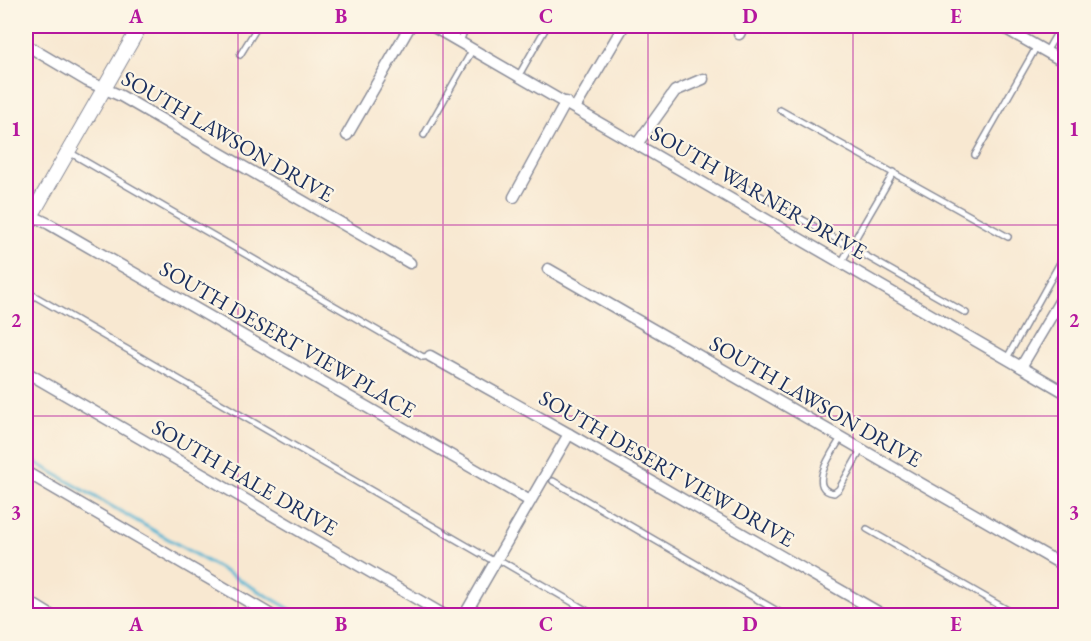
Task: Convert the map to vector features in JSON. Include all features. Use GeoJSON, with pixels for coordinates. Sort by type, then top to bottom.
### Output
{"type":"FeatureCollection","features":[{"type":"Feature","properties":{"kind":"street"},"geometry":{"type":"LineString","coordinates":[[28,218],[140,26]]}},
{"type":"Feature","properties":{"kind":"street"},"geometry":{"type":"LineString","coordinates":[[347,135],[410,26]]}},
{"type":"Feature","properties":{"kind":"street","name":"SOUTH WARNER DRIVE"},"geometry":{"type":"LineString","coordinates":[[432,26],[1065,393]]}},
{"type":"Feature","properties":{"kind":"street"},"geometry":{"type":"LineString","coordinates":[[1001,26],[1065,63]]}},
{"type":"Feature","properties":{"kind":"street"},"geometry":{"type":"LineString","coordinates":[[514,197],[570,105],[623,27]]}},
{"type":"Feature","properties":{"kind":"street","name":"SOUTH LAWSON DRIVE"},"geometry":{"type":"LineString","coordinates":[[26,45],[121,96],[410,263]]}},
{"type":"Feature","properties":{"kind":"street"},"geometry":{"type":"LineString","coordinates":[[637,144],[675,91],[703,79]]}},
{"type":"Feature","properties":{"kind":"street","name":"SOUTH DESERT VIEW PLACE"},"geometry":{"type":"LineString","coordinates":[[28,218],[530,501]]}},
{"type":"Feature","properties":{"kind":"street","name":"SOUTH LAWSON DRIVE"},"geometry":{"type":"LineString","coordinates":[[548,269],[1065,567]]}},
{"type":"Feature","properties":{"kind":"street"},"geometry":{"type":"LineString","coordinates":[[1021,367],[1065,291]]}},
{"type":"Feature","properties":{"kind":"street","name":"SOUTH DESERT VIEW DRIVE"},"geometry":{"type":"LineString","coordinates":[[429,356],[885,615]]}},
{"type":"Feature","properties":{"kind":"street","name":"SOUTH HALE DRIVE"},"geometry":{"type":"LineString","coordinates":[[26,372],[446,615]]}},
{"type":"Feature","properties":{"kind":"street"},"geometry":{"type":"LineString","coordinates":[[464,615],[499,562],[530,501],[569,434]]}},
{"type":"Feature","properties":{"kind":"street"},"geometry":{"type":"LineString","coordinates":[[26,472],[273,615]]}},
{"type":"Feature","properties":{"kind":"street"},"geometry":{"type":"LineString","coordinates":[[26,600],[52,615]]}},
{"type":"Feature","properties":{"kind":"lane"},"geometry":{"type":"LineString","coordinates":[[240,55],[258,26]]}},
{"type":"Feature","properties":{"kind":"lane"},"geometry":{"type":"LineString","coordinates":[[460,42],[466,26]]}},
{"type":"Feature","properties":{"kind":"lane"},"geometry":{"type":"LineString","coordinates":[[519,75],[548,26]]}},
{"type":"Feature","properties":{"kind":"lane"},"geometry":{"type":"LineString","coordinates":[[975,155],[1041,49],[1062,27]]}},
{"type":"Feature","properties":{"kind":"lane"},"geometry":{"type":"LineString","coordinates":[[424,135],[473,49]]}},
{"type":"Feature","properties":{"kind":"lane"},"geometry":{"type":"LineString","coordinates":[[780,110],[1008,237]]}},
{"type":"Feature","properties":{"kind":"lane"},"geometry":{"type":"LineString","coordinates":[[68,152],[423,357],[429,356]]}},
{"type":"Feature","properties":{"kind":"lane"},"geometry":{"type":"LineString","coordinates":[[842,263],[894,172]]}},
{"type":"Feature","properties":{"kind":"lane"},"geometry":{"type":"LineString","coordinates":[[733,180],[966,313]]}},
{"type":"Feature","properties":{"kind":"lane"},"geometry":{"type":"LineString","coordinates":[[1006,359],[1065,252]]}},
{"type":"Feature","properties":{"kind":"lane"},"geometry":{"type":"LineString","coordinates":[[26,291],[499,562],[596,615]]}},
{"type":"Feature","properties":{"kind":"lane"},"geometry":{"type":"LineString","coordinates":[[841,438],[821,478],[823,487],[829,492],[834,493],[839,489],[861,450]]}},
{"type":"Feature","properties":{"kind":"lane"},"geometry":{"type":"LineString","coordinates":[[553,481],[786,615]]}},
{"type":"Feature","properties":{"kind":"lane"},"geometry":{"type":"LineString","coordinates":[[867,529],[1018,615]]}},
{"type":"Feature","properties":{"kind":"waterway"},"geometry":{"type":"LineString","coordinates":[[26,457],[302,616]]}}]}
